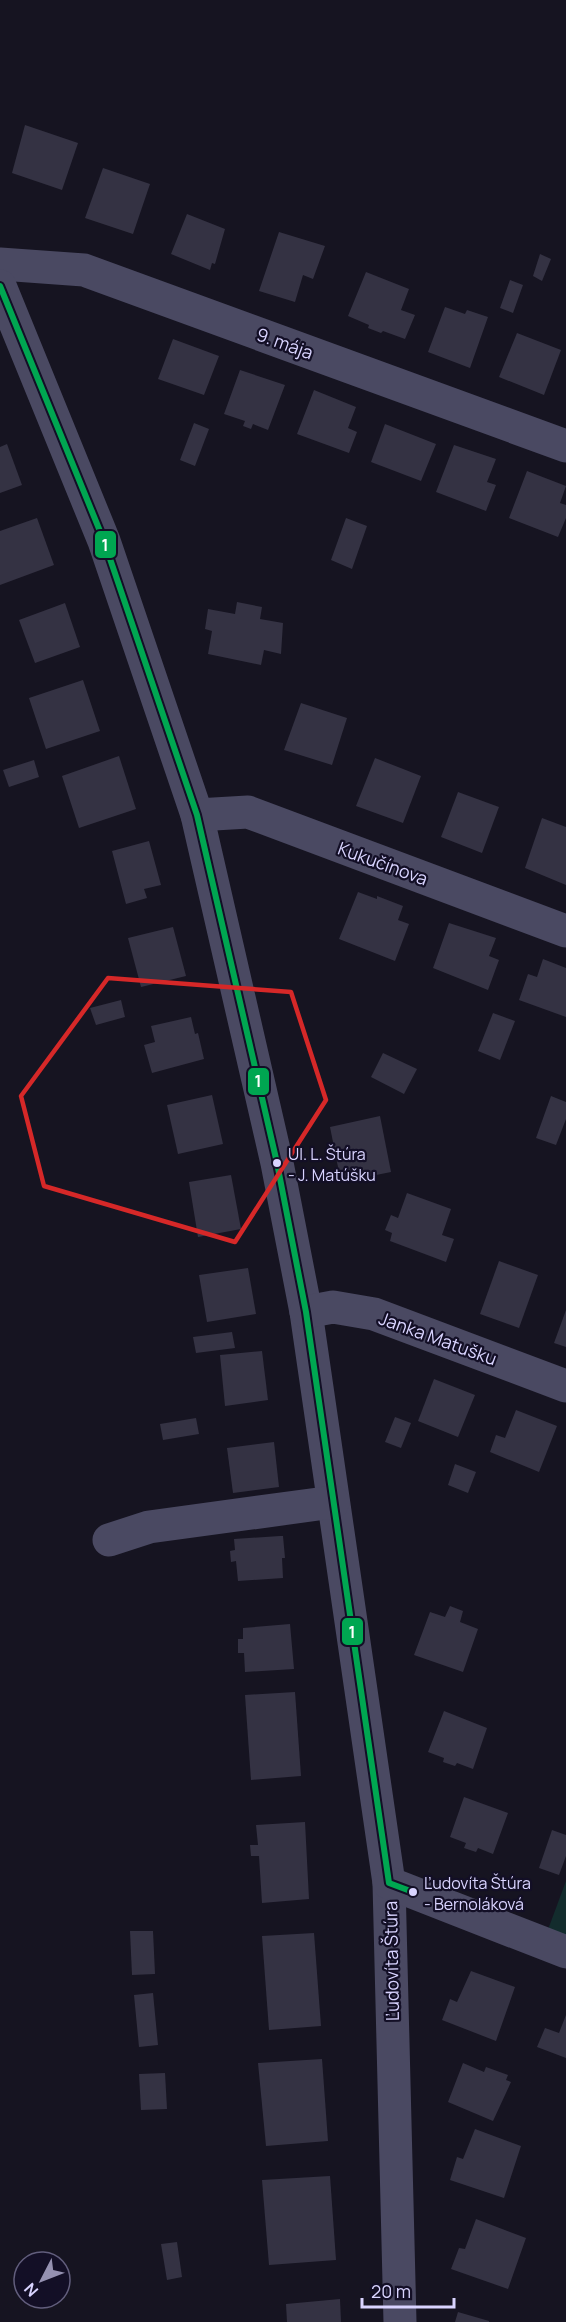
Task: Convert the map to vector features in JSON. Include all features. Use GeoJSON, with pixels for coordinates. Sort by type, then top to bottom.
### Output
{"type":"FeatureCollection","features":[{"type":"Feature","properties":{"kind":"street","name":"9. mája"},"geometry":{"type":"LineString","coordinates":[[0,264],[84,270],[566,446]]}},
{"type":"Feature","properties":{"kind":"street","name":"Ľudovíta Štúra"},"geometry":{"type":"LineString","coordinates":[[0,286],[104,541],[197,815],[274,1151],[306,1312],[389,1883],[400,2322]]}},
{"type":"Feature","properties":{"kind":"street","name":"Kukučínova"},"geometry":{"type":"LineString","coordinates":[[197,815],[248,812],[566,931]]}},
{"type":"Feature","properties":{"kind":"street","name":"Janka Matušku"},"geometry":{"type":"LineString","coordinates":[[306,1312],[333,1307],[374,1314],[566,1386]]}},
{"type":"Feature","properties":{"kind":"street"},"geometry":{"type":"LineString","coordinates":[[109,1540],[149,1527],[333,1502]]}},
{"type":"Feature","properties":{"kind":"street"},"geometry":{"type":"LineString","coordinates":[[389,1883],[566,1952]]}},
{"type":"Feature","properties":{"kind":"highlighted area"},"geometry":{"type":"Polygon","coordinates":[[[108,978],[291,992],[326,1100],[235,1242],[44,1186],[21,1096],[108,978]]]}},
{"type":"Feature","properties":{"kind":"green space"},"geometry":{"type":"Polygon","coordinates":[[[566,1881],[566,1952],[543,1943],[566,1881]]]}},
{"type":"Feature","properties":{"kind":"building"},"geometry":{"type":"Polygon","coordinates":[[[25,125],[78,143],[62,190],[12,173],[25,125]]]}},
{"type":"Feature","properties":{"kind":"building"},"geometry":{"type":"Polygon","coordinates":[[[103,168],[150,184],[133,234],[85,218],[103,168]]]}},
{"type":"Feature","properties":{"kind":"building"},"geometry":{"type":"Polygon","coordinates":[[[187,214],[225,229],[215,264],[212,263],[210,270],[171,254],[187,214]]]}},
{"type":"Feature","properties":{"kind":"building"},"geometry":{"type":"Polygon","coordinates":[[[279,232],[325,246],[313,279],[303,275],[295,302],[259,291],[279,232]]]}},
{"type":"Feature","properties":{"kind":"building"},"geometry":{"type":"Polygon","coordinates":[[[540,254],[551,259],[542,281],[533,276],[540,254]]]}},
{"type":"Feature","properties":{"kind":"building"},"geometry":{"type":"Polygon","coordinates":[[[366,272],[409,289],[401,310],[415,315],[405,339],[368,328],[369,325],[348,316],[366,272]]]}},
{"type":"Feature","properties":{"kind":"building"},"geometry":{"type":"Polygon","coordinates":[[[510,280],[523,285],[513,313],[500,308],[510,280]]]}},
{"type":"Feature","properties":{"kind":"building"},"geometry":{"type":"Polygon","coordinates":[[[445,307],[465,314],[467,310],[488,317],[470,368],[428,352],[445,307]]]}},
{"type":"Feature","properties":{"kind":"building"},"geometry":{"type":"Polygon","coordinates":[[[517,333],[561,350],[544,395],[499,377],[517,333]]]}},
{"type":"Feature","properties":{"kind":"building"},"geometry":{"type":"Polygon","coordinates":[[[173,339],[219,356],[204,395],[158,379],[173,339]]]}},
{"type":"Feature","properties":{"kind":"building"},"geometry":{"type":"Polygon","coordinates":[[[240,370],[285,385],[268,430],[253,424],[251,429],[243,426],[245,421],[224,414],[240,370]]]}},
{"type":"Feature","properties":{"kind":"building"},"geometry":{"type":"Polygon","coordinates":[[[314,390],[356,407],[348,428],[357,432],[349,453],[297,434],[314,390]]]}},
{"type":"Feature","properties":{"kind":"building"},"geometry":{"type":"Polygon","coordinates":[[[194,423],[209,429],[195,466],[180,460],[194,423]]]}},
{"type":"Feature","properties":{"kind":"building"},"geometry":{"type":"Polygon","coordinates":[[[385,424],[436,444],[421,481],[371,462],[385,424]]]}},
{"type":"Feature","properties":{"kind":"building"},"geometry":{"type":"Polygon","coordinates":[[[7,444],[22,485],[0,493],[0,447],[7,444]]]}},
{"type":"Feature","properties":{"kind":"building"},"geometry":{"type":"Polygon","coordinates":[[[454,445],[496,459],[487,482],[496,485],[486,511],[436,492],[454,445]]]}},
{"type":"Feature","properties":{"kind":"building"},"geometry":{"type":"Polygon","coordinates":[[[527,471],[566,486],[560,503],[566,505],[566,518],[558,537],[509,518],[527,471]]]}},
{"type":"Feature","properties":{"kind":"building"},"geometry":{"type":"Polygon","coordinates":[[[37,518],[54,565],[0,585],[0,531],[37,518]]]}},
{"type":"Feature","properties":{"kind":"building"},"geometry":{"type":"Polygon","coordinates":[[[346,518],[367,526],[352,569],[331,560],[346,518]]]}},
{"type":"Feature","properties":{"kind":"building"},"geometry":{"type":"Polygon","coordinates":[[[237,602],[262,607],[260,619],[283,623],[281,654],[264,650],[261,665],[208,654],[212,631],[205,629],[208,609],[235,614],[237,602]]]}},
{"type":"Feature","properties":{"kind":"building"},"geometry":{"type":"Polygon","coordinates":[[[65,603],[80,647],[35,663],[19,620],[65,603]]]}},
{"type":"Feature","properties":{"kind":"building"},"geometry":{"type":"Polygon","coordinates":[[[83,680],[100,731],[46,749],[29,698],[83,680]]]}},
{"type":"Feature","properties":{"kind":"building"},"geometry":{"type":"Polygon","coordinates":[[[301,703],[347,718],[332,765],[284,750],[301,703]]]}},
{"type":"Feature","properties":{"kind":"building"},"geometry":{"type":"Polygon","coordinates":[[[119,756],[136,809],[79,828],[62,776],[119,756]]]}},
{"type":"Feature","properties":{"kind":"building"},"geometry":{"type":"Polygon","coordinates":[[[375,758],[421,776],[403,823],[356,806],[375,758]]]}},
{"type":"Feature","properties":{"kind":"building"},"geometry":{"type":"Polygon","coordinates":[[[34,760],[39,777],[9,787],[3,770],[34,760]]]}},
{"type":"Feature","properties":{"kind":"building"},"geometry":{"type":"Polygon","coordinates":[[[458,792],[499,807],[482,853],[441,837],[458,792]]]}},
{"type":"Feature","properties":{"kind":"building"},"geometry":{"type":"Polygon","coordinates":[[[542,818],[566,827],[566,885],[525,868],[542,818]]]}},
{"type":"Feature","properties":{"kind":"building"},"geometry":{"type":"Polygon","coordinates":[[[149,841],[161,885],[144,889],[147,898],[126,904],[112,851],[149,841]]]}},
{"type":"Feature","properties":{"kind":"building"},"geometry":{"type":"Polygon","coordinates":[[[358,892],[377,899],[377,896],[403,906],[398,920],[409,924],[395,961],[339,939],[358,892]]]}},
{"type":"Feature","properties":{"kind":"building"},"geometry":{"type":"Polygon","coordinates":[[[449,923],[496,938],[489,956],[499,960],[488,990],[433,968],[449,923]]]}},
{"type":"Feature","properties":{"kind":"building"},"geometry":{"type":"Polygon","coordinates":[[[173,927],[186,976],[141,987],[128,938],[173,927]]]}},
{"type":"Feature","properties":{"kind":"building"},"geometry":{"type":"Polygon","coordinates":[[[543,959],[566,968],[566,1017],[519,1000],[528,974],[537,977],[543,959]]]}},
{"type":"Feature","properties":{"kind":"building"},"geometry":{"type":"Polygon","coordinates":[[[121,1000],[125,1017],[96,1025],[90,1008],[121,1000]]]}},
{"type":"Feature","properties":{"kind":"building"},"geometry":{"type":"Polygon","coordinates":[[[493,1013],[515,1021],[500,1060],[478,1051],[493,1013]]]}},
{"type":"Feature","properties":{"kind":"building"},"geometry":{"type":"Polygon","coordinates":[[[191,1017],[195,1034],[198,1033],[204,1059],[152,1073],[144,1045],[155,1042],[151,1026],[191,1017]]]}},
{"type":"Feature","properties":{"kind":"building"},"geometry":{"type":"Polygon","coordinates":[[[383,1053],[417,1069],[404,1094],[371,1077],[383,1053]]]}},
{"type":"Feature","properties":{"kind":"building"},"geometry":{"type":"Polygon","coordinates":[[[212,1095],[223,1144],[178,1154],[167,1105],[212,1095]]]}},
{"type":"Feature","properties":{"kind":"building"},"geometry":{"type":"Polygon","coordinates":[[[551,1096],[566,1102],[566,1119],[556,1145],[536,1138],[551,1096]]]}},
{"type":"Feature","properties":{"kind":"building"},"geometry":{"type":"Polygon","coordinates":[[[380,1116],[391,1172],[341,1182],[330,1127],[380,1116]]]}},
{"type":"Feature","properties":{"kind":"building"},"geometry":{"type":"Polygon","coordinates":[[[231,1175],[241,1229],[198,1237],[189,1182],[231,1175]]]}},
{"type":"Feature","properties":{"kind":"building"},"geometry":{"type":"Polygon","coordinates":[[[407,1193],[451,1209],[442,1235],[454,1239],[446,1262],[390,1241],[392,1233],[385,1230],[391,1215],[398,1218],[407,1193]]]}},
{"type":"Feature","properties":{"kind":"building"},"geometry":{"type":"Polygon","coordinates":[[[499,1261],[538,1275],[519,1328],[480,1314],[499,1261]]]}},
{"type":"Feature","properties":{"kind":"building"},"geometry":{"type":"Polygon","coordinates":[[[248,1268],[256,1314],[207,1322],[199,1275],[248,1268]]]}},
{"type":"Feature","properties":{"kind":"building"},"geometry":{"type":"Polygon","coordinates":[[[566,1310],[566,1347],[554,1343],[566,1310]]]}},
{"type":"Feature","properties":{"kind":"building"},"geometry":{"type":"Polygon","coordinates":[[[232,1332],[235,1348],[196,1353],[193,1337],[232,1332]]]}},
{"type":"Feature","properties":{"kind":"building"},"geometry":{"type":"Polygon","coordinates":[[[262,1351],[268,1400],[225,1406],[220,1355],[262,1351]]]}},
{"type":"Feature","properties":{"kind":"building"},"geometry":{"type":"Polygon","coordinates":[[[434,1379],[475,1395],[458,1437],[418,1421],[434,1379]]]}},
{"type":"Feature","properties":{"kind":"building"},"geometry":{"type":"Polygon","coordinates":[[[516,1410],[557,1426],[539,1472],[490,1452],[496,1435],[505,1438],[516,1410]]]}},
{"type":"Feature","properties":{"kind":"building"},"geometry":{"type":"Polygon","coordinates":[[[395,1417],[411,1423],[401,1448],[385,1442],[395,1417]]]}},
{"type":"Feature","properties":{"kind":"building"},"geometry":{"type":"Polygon","coordinates":[[[196,1418],[199,1434],[163,1440],[160,1424],[196,1418]]]}},
{"type":"Feature","properties":{"kind":"building"},"geometry":{"type":"Polygon","coordinates":[[[274,1442],[279,1487],[233,1493],[227,1448],[274,1442]]]}},
{"type":"Feature","properties":{"kind":"building"},"geometry":{"type":"Polygon","coordinates":[[[455,1464],[476,1472],[468,1493],[448,1485],[455,1464]]]}},
{"type":"Feature","properties":{"kind":"building"},"geometry":{"type":"Polygon","coordinates":[[[283,1536],[285,1558],[282,1558],[283,1578],[238,1581],[236,1561],[231,1562],[230,1551],[235,1550],[234,1539],[283,1536]]]}},
{"type":"Feature","properties":{"kind":"building"},"geometry":{"type":"Polygon","coordinates":[[[450,1606],[463,1611],[460,1622],[478,1629],[463,1672],[414,1655],[430,1612],[445,1617],[450,1606]]]}},
{"type":"Feature","properties":{"kind":"building"},"geometry":{"type":"Polygon","coordinates":[[[290,1624],[294,1669],[245,1672],[244,1653],[238,1653],[238,1639],[243,1639],[243,1628],[290,1624]]]}},
{"type":"Feature","properties":{"kind":"building"},"geometry":{"type":"Polygon","coordinates":[[[295,1692],[301,1776],[251,1780],[245,1695],[295,1692]]]}},
{"type":"Feature","properties":{"kind":"building"},"geometry":{"type":"Polygon","coordinates":[[[444,1711],[487,1728],[473,1769],[457,1763],[455,1766],[443,1762],[444,1758],[428,1752],[444,1711]]]}},
{"type":"Feature","properties":{"kind":"building"},"geometry":{"type":"Polygon","coordinates":[[[464,1797],[508,1813],[493,1854],[478,1848],[476,1852],[464,1848],[466,1843],[450,1837],[464,1797]]]}},
{"type":"Feature","properties":{"kind":"building"},"geometry":{"type":"Polygon","coordinates":[[[305,1822],[309,1899],[262,1903],[259,1856],[251,1856],[250,1845],[258,1845],[256,1825],[305,1822]]]}},
{"type":"Feature","properties":{"kind":"building"},"geometry":{"type":"Polygon","coordinates":[[[552,1830],[566,1835],[566,1856],[559,1875],[539,1868],[552,1830]]]}},
{"type":"Feature","properties":{"kind":"building"},"geometry":{"type":"Polygon","coordinates":[[[130,1931],[153,1931],[155,1974],[132,1975],[130,1931]]]}},
{"type":"Feature","properties":{"kind":"building"},"geometry":{"type":"Polygon","coordinates":[[[314,1933],[321,2026],[269,2030],[262,1936],[314,1933]]]}},
{"type":"Feature","properties":{"kind":"building"},"geometry":{"type":"Polygon","coordinates":[[[471,1971],[515,1987],[496,2041],[442,2020],[450,1999],[457,2002],[471,1971]]]}},
{"type":"Feature","properties":{"kind":"building"},"geometry":{"type":"Polygon","coordinates":[[[153,1993],[158,2045],[139,2047],[134,1995],[153,1993]]]}},
{"type":"Feature","properties":{"kind":"building"},"geometry":{"type":"Polygon","coordinates":[[[566,2015],[566,2058],[537,2047],[545,2028],[559,2033],[566,2015]]]}},
{"type":"Feature","properties":{"kind":"building"},"geometry":{"type":"Polygon","coordinates":[[[322,2059],[328,2141],[266,2146],[258,2063],[322,2059]]]}},
{"type":"Feature","properties":{"kind":"building"},"geometry":{"type":"Polygon","coordinates":[[[463,2063],[484,2072],[486,2067],[508,2075],[506,2080],[511,2082],[493,2121],[448,2102],[463,2063]]]}},
{"type":"Feature","properties":{"kind":"building"},"geometry":{"type":"Polygon","coordinates":[[[165,2073],[167,2109],[141,2110],[139,2074],[165,2073]]]}},
{"type":"Feature","properties":{"kind":"building"},"geometry":{"type":"Polygon","coordinates":[[[475,2129],[521,2146],[504,2198],[450,2180],[457,2157],[463,2159],[475,2129]]]}},
{"type":"Feature","properties":{"kind":"building"},"geometry":{"type":"Polygon","coordinates":[[[330,2176],[336,2260],[269,2265],[262,2180],[330,2176]]]}},
{"type":"Feature","properties":{"kind":"building"},"geometry":{"type":"Polygon","coordinates":[[[476,2219],[526,2238],[508,2289],[451,2269],[459,2248],[465,2249],[476,2219]]]}},
{"type":"Feature","properties":{"kind":"building"},"geometry":{"type":"Polygon","coordinates":[[[177,2242],[182,2277],[167,2280],[161,2244],[177,2242]]]}},
{"type":"Feature","properties":{"kind":"building"},"geometry":{"type":"Polygon","coordinates":[[[340,2299],[341,2322],[287,2322],[286,2304],[340,2299]]]}},
{"type":"Feature","properties":{"kind":"building"},"geometry":{"type":"Polygon","coordinates":[[[458,2312],[489,2321],[489,2322],[455,2322],[458,2312]]]}},
{"type":"Feature","properties":{"kind":"transit line","name":"1"},"geometry":{"type":"LineString","coordinates":[[0,286],[104,541],[197,815],[277,1163],[306,1312],[389,1883],[413,1892]]}},
{"type":"Feature","properties":{"kind":"place","name":"Ul. L. Štúra - J. Matúšku"},"geometry":{"type":"Point","coordinates":[277,1163]}},
{"type":"Feature","properties":{"kind":"place","name":"Ľudovíta Štúra - Bernoláková"},"geometry":{"type":"Point","coordinates":[413,1892]}}]}
